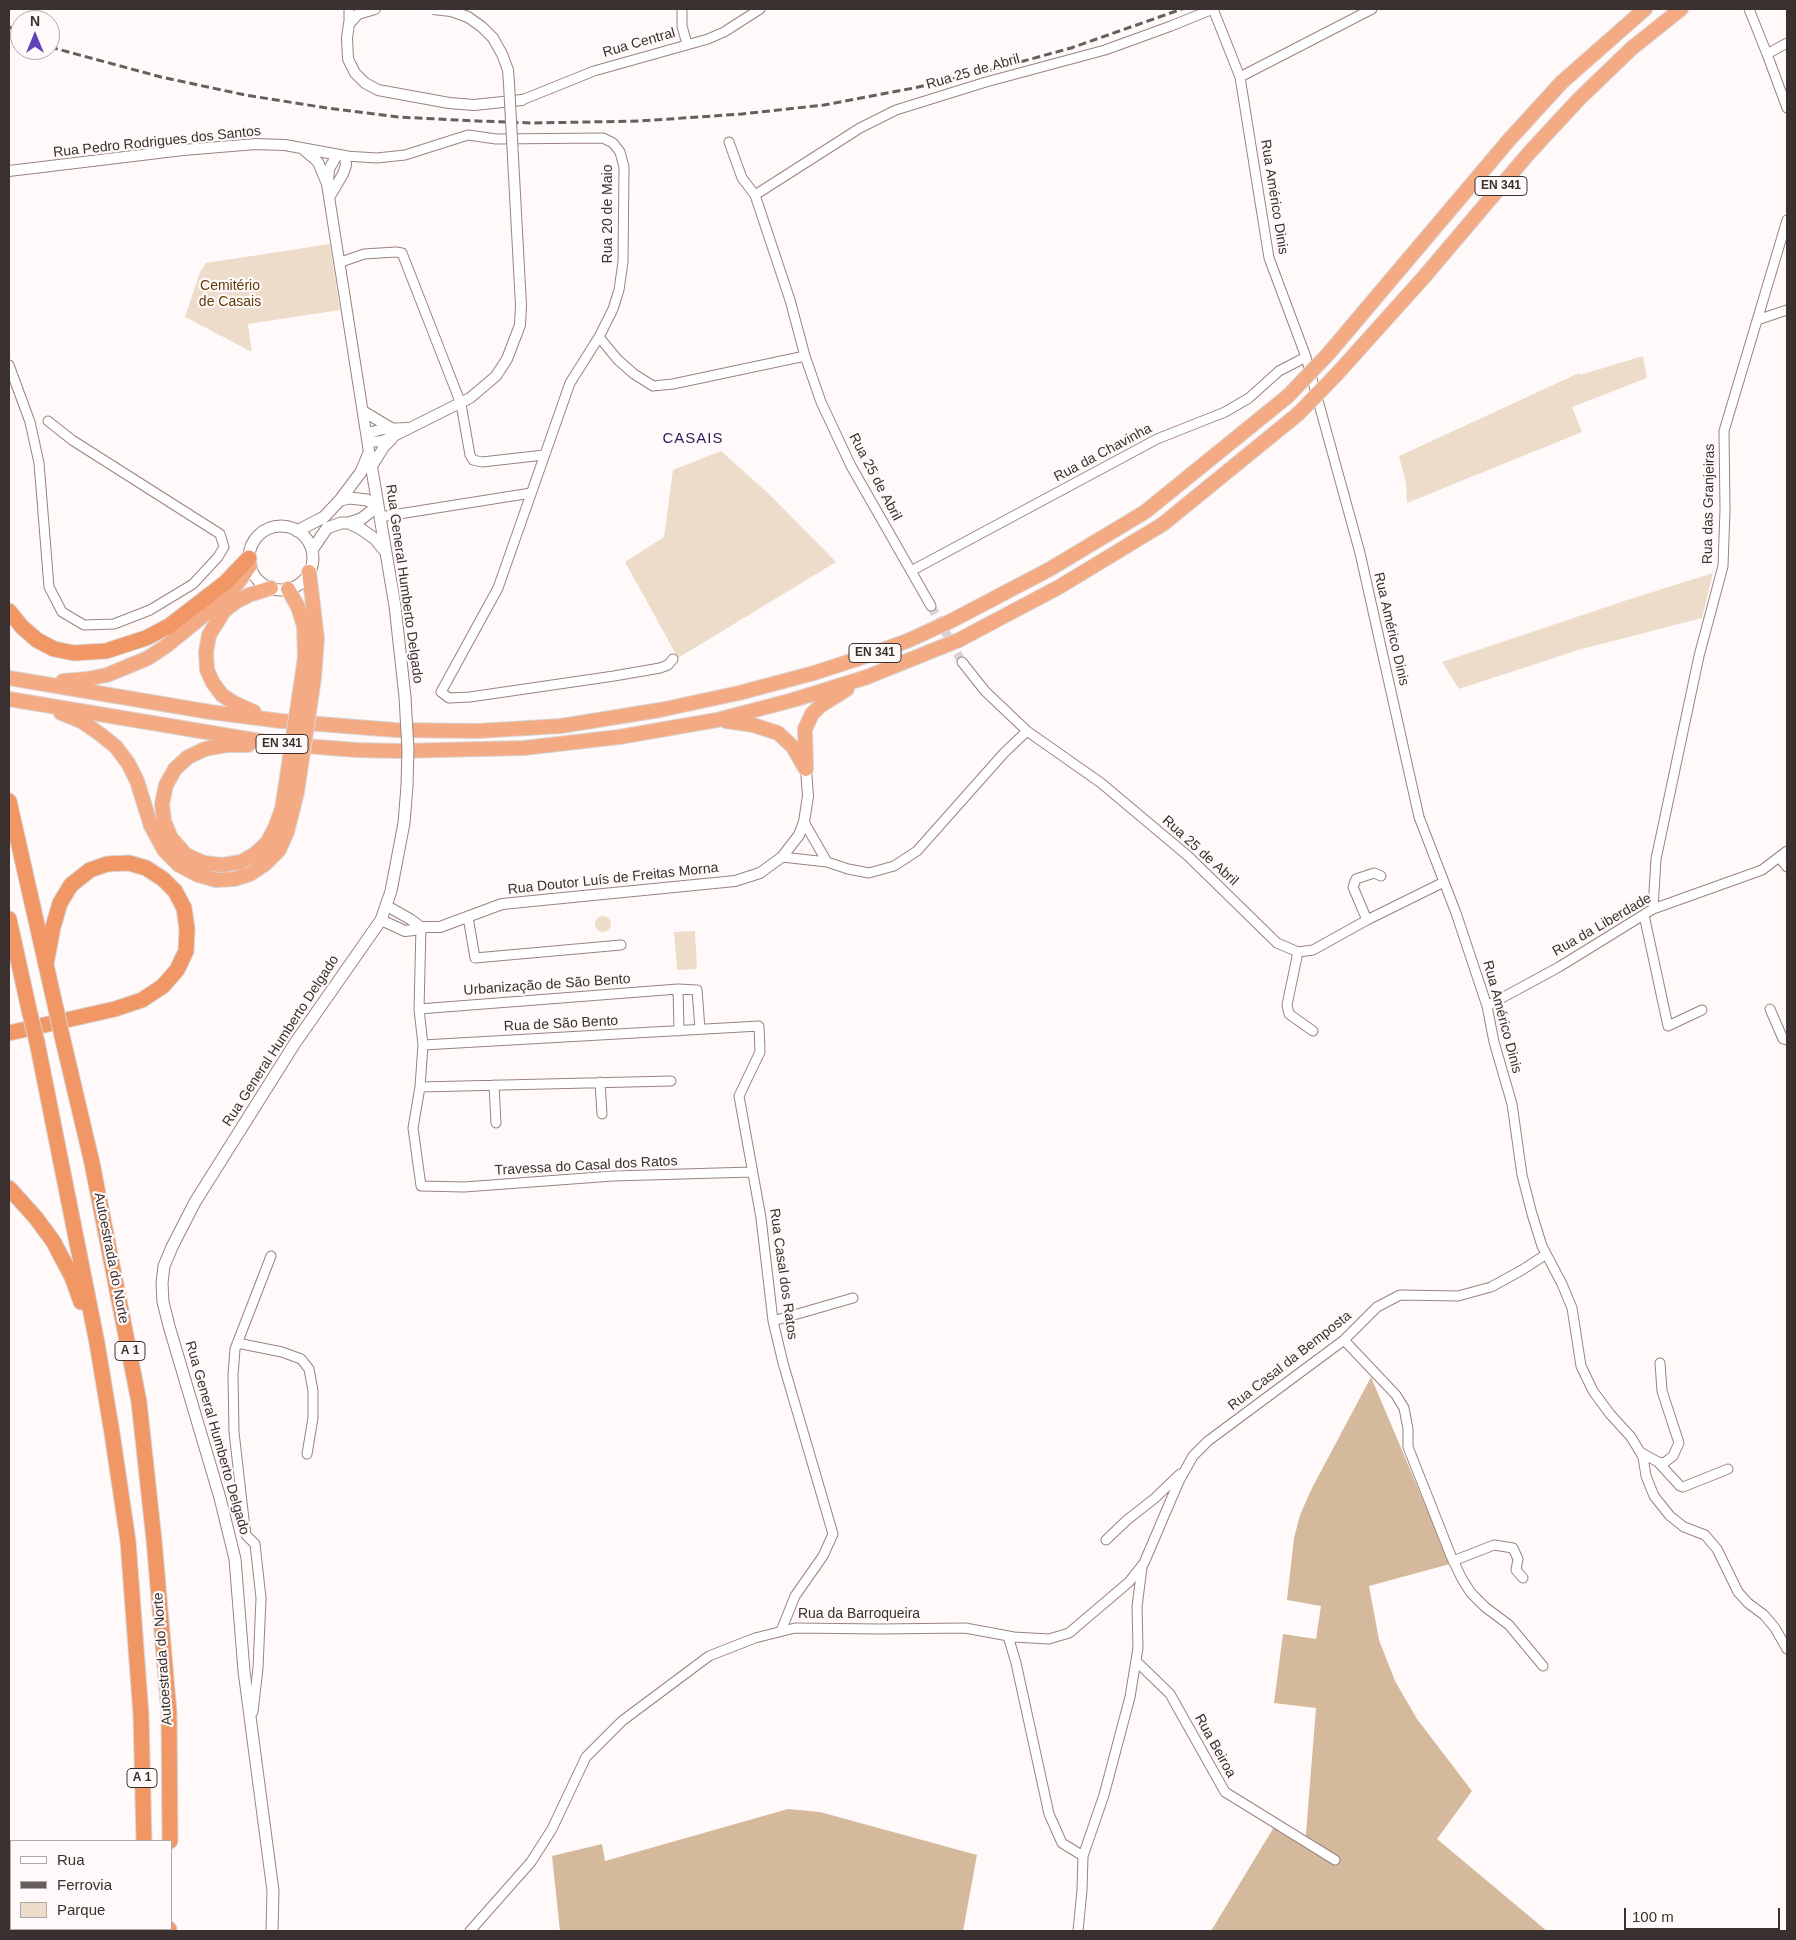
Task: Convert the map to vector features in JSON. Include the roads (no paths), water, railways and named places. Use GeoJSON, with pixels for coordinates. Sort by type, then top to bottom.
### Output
{"type":"FeatureCollection","features":[{"type":"Feature","properties":{"kind":"highway","name":"EN 341"},"geometry":{"type":"LineString","coordinates":[[9,678],[210,712],[281,721],[395,730],[478,731],[561,726],[660,710],[739,693],[860,658],[907,641],[951,621],[1050,569],[1145,512],[1288,396],[1329,353],[1522,125],[1562,82],[1645,9]]}},
{"type":"Feature","properties":{"kind":"highway","name":"EN 341"},"geometry":{"type":"LineString","coordinates":[[9,699],[278,744],[398,751],[524,748],[620,737],[718,720],[794,700],[867,677],[959,640],[1059,587],[1163,524],[1298,414],[1336,375],[1424,276],[1529,152],[1579,99],[1632,48],[1681,9]]}},
{"type":"Feature","properties":{"kind":"highway"},"geometry":{"type":"LineString","coordinates":[[9,611],[36,640],[54,649],[74,653],[106,651],[146,638],[169,626],[249,562]]}},
{"type":"Feature","properties":{"kind":"highway"},"geometry":{"type":"LineString","coordinates":[[29,681],[86,679],[121,670],[148,658],[166,646],[229,595],[249,562]]}},
{"type":"Feature","properties":{"kind":"highway"},"geometry":{"type":"LineString","coordinates":[[42,704],[80,721],[116,747],[128,763],[136,781],[151,826],[164,850],[179,865],[198,875],[216,880],[234,879],[250,874],[265,864],[279,850],[287,832],[291,791],[316,638],[309,572]]}},
{"type":"Feature","properties":{"kind":"highway"},"geometry":{"type":"LineString","coordinates":[[271,588],[243,598],[224,611],[209,635],[206,652],[207,670],[222,695],[234,704],[281,721]]}},
{"type":"Feature","properties":{"kind":"highway"},"geometry":{"type":"LineString","coordinates":[[288,589],[298,607],[304,626],[308,678]]}},
{"type":"Feature","properties":{"kind":"highway"},"geometry":{"type":"LineString","coordinates":[[806,769],[805,729],[812,714],[820,706],[867,677]]}},
{"type":"Feature","properties":{"kind":"highway"},"geometry":{"type":"LineString","coordinates":[[718,720],[754,725],[778,733],[793,747],[806,769]]}},
{"type":"Feature","properties":{"kind":"highway"},"geometry":{"type":"LineString","coordinates":[[278,744],[227,745],[205,749],[188,757],[175,769],[166,785],[162,804],[164,821],[171,838],[186,855],[204,864],[222,865],[241,862],[255,854],[266,843],[275,828],[291,791]]}},
{"type":"Feature","properties":{"kind":"highway","name":"Autoestrada do Norte"},"geometry":{"type":"LineString","coordinates":[[9,801],[92,1163],[139,1402],[154,1540],[169,1713],[170,1840]]}},
{"type":"Feature","properties":{"kind":"highway"},"geometry":{"type":"LineString","coordinates":[[9,1033],[115,1010],[142,1000],[163,986],[177,970],[186,951],[187,929],[184,908],[175,891],[163,879],[146,868],[129,863],[107,864],[90,870],[71,885],[60,903],[46,964]]}},
{"type":"Feature","properties":{"kind":"highway","name":"Autoestrada do Norte"},"geometry":{"type":"LineString","coordinates":[[9,919],[37,1042],[97,1343],[128,1541],[141,1715],[144,1840]]}},
{"type":"Feature","properties":{"kind":"highway"},"geometry":{"type":"LineString","coordinates":[[9,1188],[53,1241],[72,1277],[97,1343]]}},
{"type":"Feature","properties":{"kind":"main road","name":"Rua General Humberto Delgado"},"geometry":{"type":"LineString","coordinates":[[272,1931],[273,1891],[244,1671],[238,1577],[231,1536],[163,1302],[162,1283],[164,1266],[195,1202],[294,1043],[381,920],[387,906],[402,832],[407,786],[408,750],[405,697],[395,606],[368,442]]}},
{"type":"Feature","properties":{"kind":"main road"},"geometry":{"type":"LineString","coordinates":[[297,531],[324,517],[340,500],[361,472],[368,442]]}},
{"type":"Feature","properties":{"kind":"main road"},"geometry":{"type":"LineString","coordinates":[[312,550],[327,528],[341,523],[349,523],[379,511],[367,500],[350,498],[340,500]]}},
{"type":"Feature","properties":{"kind":"main road"},"geometry":{"type":"LineString","coordinates":[[349,523],[362,529],[375,539],[385,551]]}},
{"type":"Feature","properties":{"kind":"main road"},"geometry":{"type":"LineString","coordinates":[[279,526],[288,527],[304,536],[312,550],[313,558],[309,572],[304,580],[288,589],[271,588],[261,583],[254,576],[249,562],[250,548],[254,540],[269,528],[279,526]]}},
{"type":"Feature","properties":{"kind":"street"},"geometry":{"type":"LineString","coordinates":[[349,9],[348,59],[355,73],[365,83],[378,90],[449,103],[482,104],[522,100]]}},
{"type":"Feature","properties":{"kind":"street"},"geometry":{"type":"LineString","coordinates":[[349,24],[358,14],[376,9]]}},
{"type":"Feature","properties":{"kind":"street"},"geometry":{"type":"LineString","coordinates":[[368,442],[382,440],[392,432],[408,428],[466,401],[496,376],[502,368],[520,325],[522,305],[508,70],[494,38],[482,27],[468,17],[451,11],[433,9]]}},
{"type":"Feature","properties":{"kind":"street"},"geometry":{"type":"LineString","coordinates":[[682,9],[682,26],[687,44]]}},
{"type":"Feature","properties":{"kind":"street","name":"Rua Central"},"geometry":{"type":"LineString","coordinates":[[522,100],[594,71],[708,39],[724,32],[760,9]]}},
{"type":"Feature","properties":{"kind":"street"},"geometry":{"type":"LineString","coordinates":[[1240,77],[1372,9]]}},
{"type":"Feature","properties":{"kind":"street"},"geometry":{"type":"LineString","coordinates":[[1749,9],[1787,108]]}},
{"type":"Feature","properties":{"kind":"street","name":"Rua Américo Dinis"},"geometry":{"type":"LineString","coordinates":[[1213,10],[1240,77],[1269,258],[1306,358],[1360,553],[1419,817],[1444,882],[1487,1006],[1494,1042],[1512,1104],[1522,1175],[1545,1254],[1562,1284],[1572,1308],[1581,1366],[1593,1391],[1610,1414],[1631,1437],[1640,1452]]}},
{"type":"Feature","properties":{"kind":"street","name":"Rua 25 de Abril"},"geometry":{"type":"LineString","coordinates":[[755,195],[860,128],[896,110],[986,82],[1105,50],[1213,10]]}},
{"type":"Feature","properties":{"kind":"street"},"geometry":{"type":"LineString","coordinates":[[1767,54],[1787,44]]}},
{"type":"Feature","properties":{"kind":"street","name":"Rua 20 de Maio"},"geometry":{"type":"LineString","coordinates":[[341,156],[377,158],[405,155],[468,135],[496,139],[603,138],[613,143],[620,152],[624,166],[623,262],[619,290],[613,309],[599,337],[570,383],[498,588],[445,684],[442,694],[449,698],[470,697],[614,676],[660,668],[668,665],[673,659]]}},
{"type":"Feature","properties":{"kind":"street","name":"Rua 25 de Abril"},"geometry":{"type":"LineString","coordinates":[[729,142],[742,178],[755,195],[821,402],[851,466],[932,606]]}},
{"type":"Feature","properties":{"kind":"street","name":"Rua Pedro Rodrigues dos Santos"},"geometry":{"type":"LineString","coordinates":[[9,171],[192,149],[270,144],[341,156]]}},
{"type":"Feature","properties":{"kind":"street","name":"Rua General Humberto Delgado"},"geometry":{"type":"LineString","coordinates":[[302,148],[318,162],[330,196],[368,442]]}},
{"type":"Feature","properties":{"kind":"street"},"geometry":{"type":"LineString","coordinates":[[327,184],[329,169],[341,156],[346,165],[344,174],[330,196]]}},
{"type":"Feature","properties":{"kind":"street","name":"Rua das Granjeiras"},"geometry":{"type":"LineString","coordinates":[[1653,910],[1656,859],[1699,656],[1722,566],[1725,510],[1724,431],[1787,220]]}},
{"type":"Feature","properties":{"kind":"street"},"geometry":{"type":"LineString","coordinates":[[341,262],[364,254],[402,253],[466,401],[470,455],[473,460],[482,462],[544,455]]}},
{"type":"Feature","properties":{"kind":"street"},"geometry":{"type":"LineString","coordinates":[[1757,320],[1787,310]]}},
{"type":"Feature","properties":{"kind":"street"},"geometry":{"type":"LineString","coordinates":[[599,337],[618,360],[634,374],[653,386],[673,384],[805,356]]}},
{"type":"Feature","properties":{"kind":"street","name":"Rua da Chavinha"},"geometry":{"type":"LineString","coordinates":[[911,572],[1157,439],[1225,412],[1249,398],[1280,371],[1306,358]]}},
{"type":"Feature","properties":{"kind":"street"},"geometry":{"type":"LineString","coordinates":[[9,365],[30,422],[38,463],[49,587],[62,612],[84,625],[114,624],[150,610],[193,584],[218,557],[224,546],[220,534],[72,440],[48,421]]}},
{"type":"Feature","properties":{"kind":"street"},"geometry":{"type":"LineString","coordinates":[[363,411],[392,432]]}},
{"type":"Feature","properties":{"kind":"street"},"geometry":{"type":"LineString","coordinates":[[372,466],[392,432]]}},
{"type":"Feature","properties":{"kind":"street"},"geometry":{"type":"LineString","coordinates":[[379,511],[531,493]]}},
{"type":"Feature","properties":{"kind":"street","name":"Rua 25 de Abril"},"geometry":{"type":"LineString","coordinates":[[962,662],[985,691],[1027,732],[1101,783],[1188,856],[1277,943],[1298,952]]}},
{"type":"Feature","properties":{"kind":"street"},"geometry":{"type":"LineString","coordinates":[[782,857],[827,862],[869,873],[894,866],[917,851],[1004,753],[1027,732]]}},
{"type":"Feature","properties":{"kind":"street","name":"Rua Doutor Luís de Freitas Morna"},"geometry":{"type":"LineString","coordinates":[[381,920],[405,931],[421,927],[440,927],[502,904],[735,881],[760,873],[782,857],[799,835],[804,822],[808,796],[806,769]]}},
{"type":"Feature","properties":{"kind":"street"},"geometry":{"type":"LineString","coordinates":[[804,822],[827,862]]}},
{"type":"Feature","properties":{"kind":"street"},"geometry":{"type":"LineString","coordinates":[[805,860],[813,854],[815,842]]}},
{"type":"Feature","properties":{"kind":"street","name":"Rua da Liberdade"},"geometry":{"type":"LineString","coordinates":[[1487,1006],[1653,910],[1762,870],[1787,851]]}},
{"type":"Feature","properties":{"kind":"street"},"geometry":{"type":"LineString","coordinates":[[1779,857],[1787,867]]}},
{"type":"Feature","properties":{"kind":"street"},"geometry":{"type":"LineString","coordinates":[[1367,920],[1354,892],[1354,882],[1356,879],[1374,873],[1381,876]]}},
{"type":"Feature","properties":{"kind":"street"},"geometry":{"type":"LineString","coordinates":[[1312,1031],[1289,1014],[1287,1005],[1298,952],[1314,950],[1367,920],[1444,882]]}},
{"type":"Feature","properties":{"kind":"street"},"geometry":{"type":"LineString","coordinates":[[387,906],[421,927],[420,1009],[423,1045],[420,1087],[671,1081]]}},
{"type":"Feature","properties":{"kind":"street"},"geometry":{"type":"LineString","coordinates":[[1644,915],[1668,1026],[1702,1010]]}},
{"type":"Feature","properties":{"kind":"street"},"geometry":{"type":"LineString","coordinates":[[468,916],[475,958],[622,945]]}},
{"type":"Feature","properties":{"kind":"street"},"geometry":{"type":"LineString","coordinates":[[678,989],[679,1031]]}},
{"type":"Feature","properties":{"kind":"street","name":"Urbanização de São Bento"},"geometry":{"type":"LineString","coordinates":[[420,1009],[678,989],[697,990],[700,1029]]}},
{"type":"Feature","properties":{"kind":"street"},"geometry":{"type":"LineString","coordinates":[[1770,1009],[1783,1038],[1787,1040]]}},
{"type":"Feature","properties":{"kind":"street","name":"Rua Casal dos Ratos"},"geometry":{"type":"LineString","coordinates":[[700,1029],[759,1026],[760,1052],[739,1096],[761,1218],[773,1321],[783,1363],[833,1534],[822,1556],[794,1596],[781,1631]]}},
{"type":"Feature","properties":{"kind":"street","name":"Rua de São Bento"},"geometry":{"type":"LineString","coordinates":[[423,1045],[700,1029]]}},
{"type":"Feature","properties":{"kind":"street"},"geometry":{"type":"LineString","coordinates":[[600,1082],[602,1114]]}},
{"type":"Feature","properties":{"kind":"street"},"geometry":{"type":"LineString","coordinates":[[494,1085],[496,1124]]}},
{"type":"Feature","properties":{"kind":"street","name":"Travessa do Casal dos Ratos"},"geometry":{"type":"LineString","coordinates":[[420,1087],[413,1128],[422,1186],[464,1187],[613,1176],[752,1172]]}},
{"type":"Feature","properties":{"kind":"street","name":"Rua Casal da Bemposta"},"geometry":{"type":"LineString","coordinates":[[1143,1565],[1186,1467],[1193,1456],[1208,1441],[1344,1340],[1377,1307],[1400,1295],[1458,1296],[1492,1287],[1545,1254]]}},
{"type":"Feature","properties":{"kind":"street"},"geometry":{"type":"LineString","coordinates":[[252,1730],[258,1668],[261,1598],[255,1544],[246,1535],[234,1432],[233,1376],[237,1344],[271,1256]]}},
{"type":"Feature","properties":{"kind":"street"},"geometry":{"type":"LineString","coordinates":[[773,1321],[853,1298]]}},
{"type":"Feature","properties":{"kind":"street"},"geometry":{"type":"LineString","coordinates":[[1344,1340],[1396,1394],[1404,1408],[1408,1429],[1408,1447],[1453,1561],[1471,1593],[1485,1608],[1509,1625],[1544,1666]]}},
{"type":"Feature","properties":{"kind":"street"},"geometry":{"type":"LineString","coordinates":[[237,1344],[282,1352],[301,1359],[309,1369],[313,1391],[313,1418],[307,1454]]}},
{"type":"Feature","properties":{"kind":"street"},"geometry":{"type":"LineString","coordinates":[[1658,1462],[1664,1463],[1673,1456],[1679,1444],[1662,1390],[1660,1363]]}},
{"type":"Feature","properties":{"kind":"street"},"geometry":{"type":"LineString","coordinates":[[1640,1452],[1658,1462],[1680,1486],[1728,1469]]}},
{"type":"Feature","properties":{"kind":"street"},"geometry":{"type":"LineString","coordinates":[[1640,1452],[1643,1457],[1646,1476],[1654,1496],[1670,1516],[1684,1527],[1705,1535],[1717,1549],[1738,1592],[1748,1603],[1764,1615],[1775,1628],[1787,1649]]}},
{"type":"Feature","properties":{"kind":"street"},"geometry":{"type":"LineString","coordinates":[[1106,1540],[1127,1520],[1155,1498],[1186,1467]]}},
{"type":"Feature","properties":{"kind":"street"},"geometry":{"type":"LineString","coordinates":[[231,1536],[246,1535]]}},
{"type":"Feature","properties":{"kind":"street"},"geometry":{"type":"LineString","coordinates":[[1453,1561],[1494,1545],[1513,1548],[1518,1559],[1516,1570],[1523,1578]]}},
{"type":"Feature","properties":{"kind":"street"},"geometry":{"type":"LineString","coordinates":[[1078,1931],[1083,1856],[1104,1795],[1130,1697],[1138,1648],[1137,1607],[1143,1565]]}},
{"type":"Feature","properties":{"kind":"street","name":"Rua da Barroqueira"},"geometry":{"type":"LineString","coordinates":[[470,1931],[531,1862],[552,1829],[586,1757],[622,1721],[709,1656],[755,1638],[794,1628],[956,1628],[1008,1636],[1049,1639],[1069,1633],[1129,1582],[1143,1565]]}},
{"type":"Feature","properties":{"kind":"street"},"geometry":{"type":"LineString","coordinates":[[1008,1636],[1016,1663],[1049,1814],[1062,1843],[1083,1856]]}},
{"type":"Feature","properties":{"kind":"street","name":"Rua Beiroa"},"geometry":{"type":"LineString","coordinates":[[1136,1661],[1170,1694],[1225,1792],[1334,1860]]}},
{"type":"Feature","properties":{"kind":"tunnel"},"geometry":{"type":"LineString","coordinates":[[931,606],[962,662]]}},
{"type":"Feature","properties":{"kind":"railway"},"geometry":{"type":"LineString","coordinates":[[60,50],[161,77],[245,95],[398,117],[533,123],[640,121],[742,114],[824,105],[914,88],[991,70],[1071,48],[1182,9]]}},
{"type":"Feature","properties":{"kind":"district","name":"CASAIS"},"geometry":{"type":"Point","coordinates":[693,439]}},
{"type":"Feature","properties":{"kind":"park label","name":"Cemitério de Casais"},"geometry":{"type":"Point","coordinates":[230,294]}}]}
